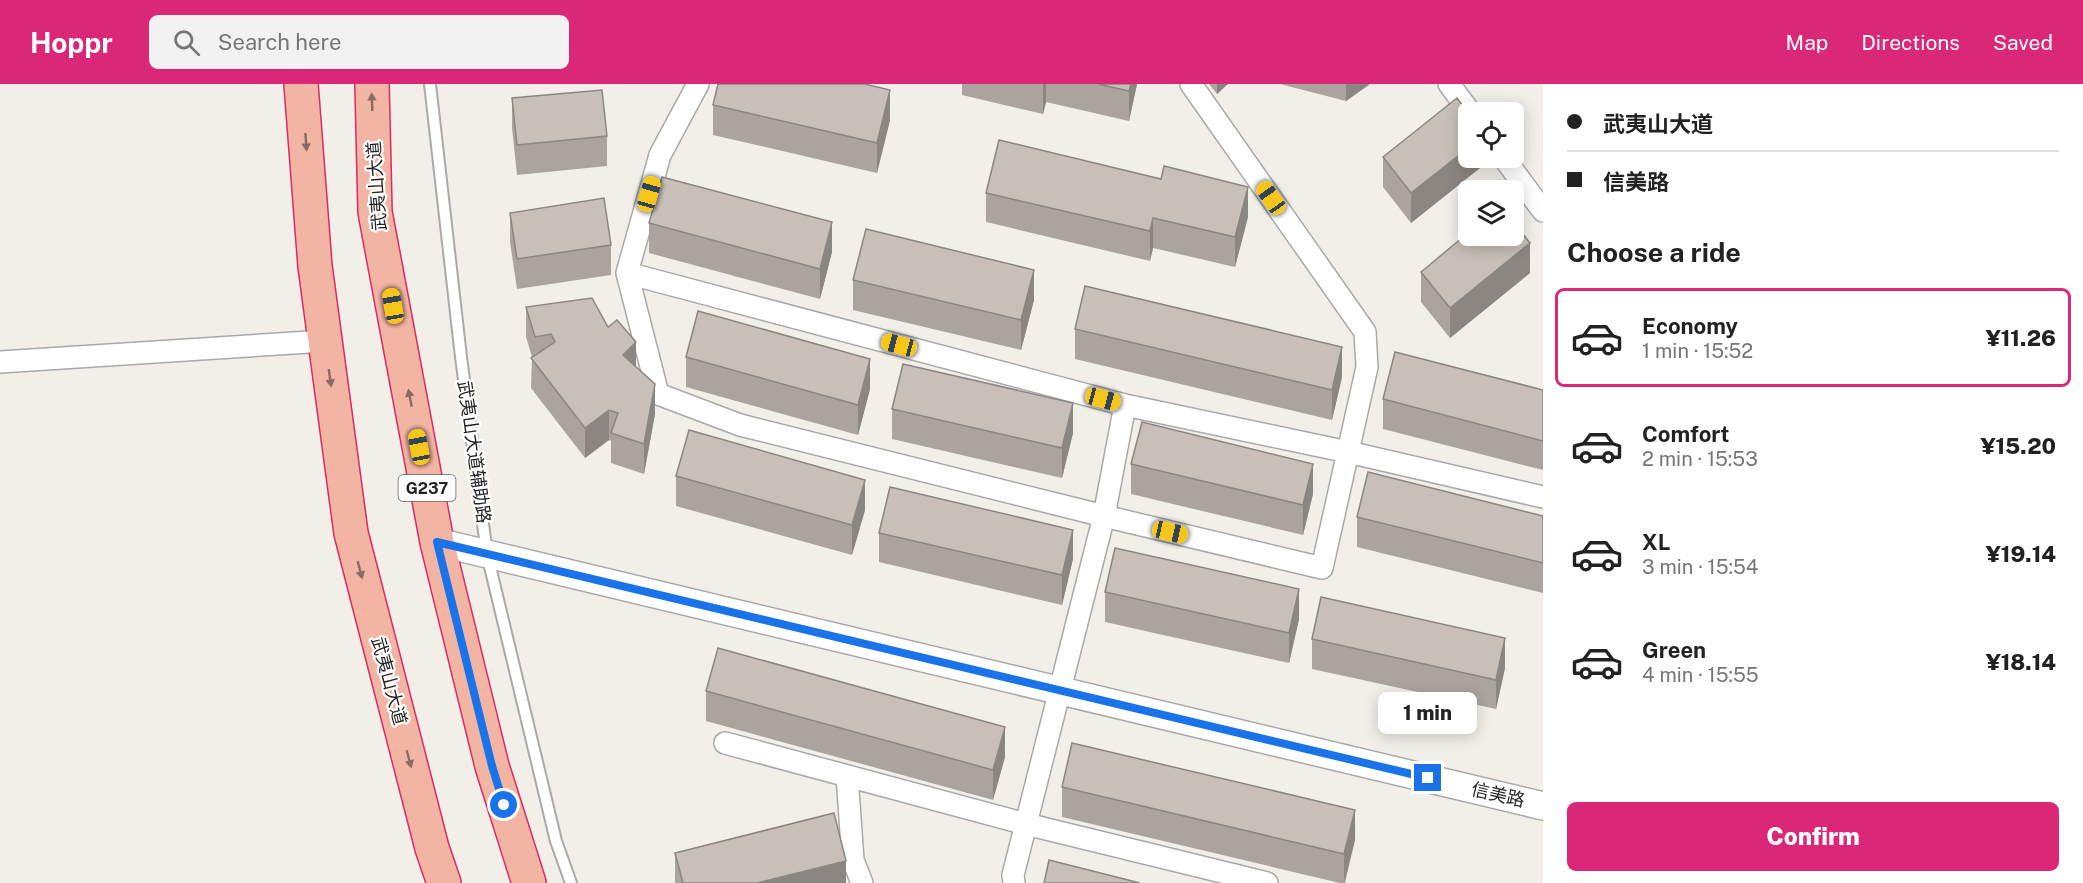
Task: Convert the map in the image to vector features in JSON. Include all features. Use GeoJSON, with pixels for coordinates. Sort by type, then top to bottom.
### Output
{"type":"FeatureCollection","features":[{"type":"Feature","properties":{"kind":"highway","name":"武夷山大道"},"geometry":{"type":"LineString","coordinates":[[301,84],[315,266],[351,533],[432,848],[444,883]]}},
{"type":"Feature","properties":{"kind":"highway","name":"武夷山大道"},"geometry":{"type":"LineString","coordinates":[[372,84],[375,212],[437,542],[492,766],[529,883]]}},
{"type":"Feature","properties":{"kind":"street"},"geometry":{"type":"LineString","coordinates":[[698,84],[660,155],[627,273],[658,394],[740,425],[1322,568],[1367,367],[1365,332],[1191,84]]}},
{"type":"Feature","properties":{"kind":"street"},"geometry":{"type":"LineString","coordinates":[[1449,84],[1462,102]]}},
{"type":"Feature","properties":{"kind":"street"},"geometry":{"type":"LineString","coordinates":[[1511,168],[1543,211]]}},
{"type":"Feature","properties":{"kind":"street"},"geometry":{"type":"LineString","coordinates":[[627,273],[1125,405],[1348,452],[1543,497]]}},
{"type":"Feature","properties":{"kind":"street"},"geometry":{"type":"LineString","coordinates":[[0,362],[325,341]]}},
{"type":"Feature","properties":{"kind":"street"},"geometry":{"type":"LineString","coordinates":[[1014,883],[1013,875],[1104,516],[1125,405]]}},
{"type":"Feature","properties":{"kind":"street","name":"信美路"},"geometry":{"type":"LineString","coordinates":[[437,542],[1543,806]]}},
{"type":"Feature","properties":{"kind":"street"},"geometry":{"type":"LineString","coordinates":[[725,743],[1026,824],[1267,883]]}},
{"type":"Feature","properties":{"kind":"street"},"geometry":{"type":"LineString","coordinates":[[847,776],[853,860],[862,883]]}},
{"type":"Feature","properties":{"kind":"lane","name":"武夷山大道辅助路"},"geometry":{"type":"LineString","coordinates":[[430,84],[461,357],[487,554],[556,840],[571,883]]}},
{"type":"Feature","properties":{"kind":"building"},"geometry":{"type":"Polygon","coordinates":[[[718,84],[865,84],[890,90],[877,143],[713,105],[718,84]]]}},
{"type":"Feature","properties":{"kind":"building"},"geometry":{"type":"Polygon","coordinates":[[[1098,84],[1131,84],[1129,91],[1098,84]]]}},
{"type":"Feature","properties":{"kind":"building"},"geometry":{"type":"Polygon","coordinates":[[[602,90],[607,136],[517,145],[512,98],[602,90]]]}},
{"type":"Feature","properties":{"kind":"building"},"geometry":{"type":"Polygon","coordinates":[[[1457,98],[1460,102],[1458,102],[1458,156],[1411,193],[1383,157],[1457,98]]]}},
{"type":"Feature","properties":{"kind":"building"},"geometry":{"type":"Polygon","coordinates":[[[999,140],[1161,179],[1164,166],[1248,187],[1235,237],[1153,218],[1150,231],[986,193],[999,140]]]}},
{"type":"Feature","properties":{"kind":"building"},"geometry":{"type":"Polygon","coordinates":[[[662,177],[832,222],[820,269],[649,223],[662,177]]]}},
{"type":"Feature","properties":{"kind":"building"},"geometry":{"type":"Polygon","coordinates":[[[604,198],[611,245],[517,259],[510,213],[604,198]]]}},
{"type":"Feature","properties":{"kind":"building"},"geometry":{"type":"Polygon","coordinates":[[[866,229],[1034,270],[1021,320],[853,280],[866,229]]]}},
{"type":"Feature","properties":{"kind":"building"},"geometry":{"type":"Polygon","coordinates":[[[1524,236],[1530,243],[1450,308],[1421,272],[1458,241],[1458,246],[1524,246],[1524,236]]]}},
{"type":"Feature","properties":{"kind":"building"},"geometry":{"type":"Polygon","coordinates":[[[1085,286],[1342,347],[1332,390],[1075,329],[1085,286]]]}},
{"type":"Feature","properties":{"kind":"building"},"geometry":{"type":"Polygon","coordinates":[[[592,298],[608,327],[617,320],[636,342],[623,355],[655,384],[644,444],[611,433],[618,413],[609,410],[585,428],[531,358],[555,342],[551,334],[535,337],[526,307],[592,298]]]}},
{"type":"Feature","properties":{"kind":"building"},"geometry":{"type":"Polygon","coordinates":[[[698,311],[870,359],[858,405],[686,357],[698,311]]]}},
{"type":"Feature","properties":{"kind":"building"},"geometry":{"type":"Polygon","coordinates":[[[1395,352],[1543,390],[1543,441],[1383,399],[1395,352]]]}},
{"type":"Feature","properties":{"kind":"building"},"geometry":{"type":"Polygon","coordinates":[[[903,364],[1073,403],[1062,448],[892,409],[903,364]]]}},
{"type":"Feature","properties":{"kind":"building"},"geometry":{"type":"Polygon","coordinates":[[[1142,422],[1313,464],[1303,505],[1131,464],[1142,422]]]}},
{"type":"Feature","properties":{"kind":"building"},"geometry":{"type":"Polygon","coordinates":[[[689,430],[865,480],[852,525],[676,476],[689,430]]]}},
{"type":"Feature","properties":{"kind":"building"},"geometry":{"type":"Polygon","coordinates":[[[1368,472],[1543,516],[1543,563],[1357,517],[1368,472]]]}},
{"type":"Feature","properties":{"kind":"building"},"geometry":{"type":"Polygon","coordinates":[[[890,487],[1073,530],[1062,575],[879,533],[890,487]]]}},
{"type":"Feature","properties":{"kind":"building"},"geometry":{"type":"Polygon","coordinates":[[[1115,548],[1299,589],[1289,633],[1105,592],[1115,548]]]}},
{"type":"Feature","properties":{"kind":"building"},"geometry":{"type":"Polygon","coordinates":[[[1321,597],[1505,638],[1496,680],[1312,639],[1321,597]]]}},
{"type":"Feature","properties":{"kind":"building"},"geometry":{"type":"Polygon","coordinates":[[[718,648],[1005,727],[993,770],[706,691],[718,648]]]}},
{"type":"Feature","properties":{"kind":"building"},"geometry":{"type":"Polygon","coordinates":[[[1072,743],[1355,810],[1344,854],[1062,787],[1072,743]]]}},
{"type":"Feature","properties":{"kind":"building"},"geometry":{"type":"Polygon","coordinates":[[[834,813],[846,861],[757,883],[683,883],[675,853],[834,813]]]}},
{"type":"Feature","properties":{"kind":"building"},"geometry":{"type":"Polygon","coordinates":[[[1049,860],[1140,883],[1044,883],[1049,860]]]}},
{"type":"Feature","properties":{"kind":"route"},"geometry":{"type":"LineString","coordinates":[[504,805],[492,766],[437,542],[1428,778]]}}]}
